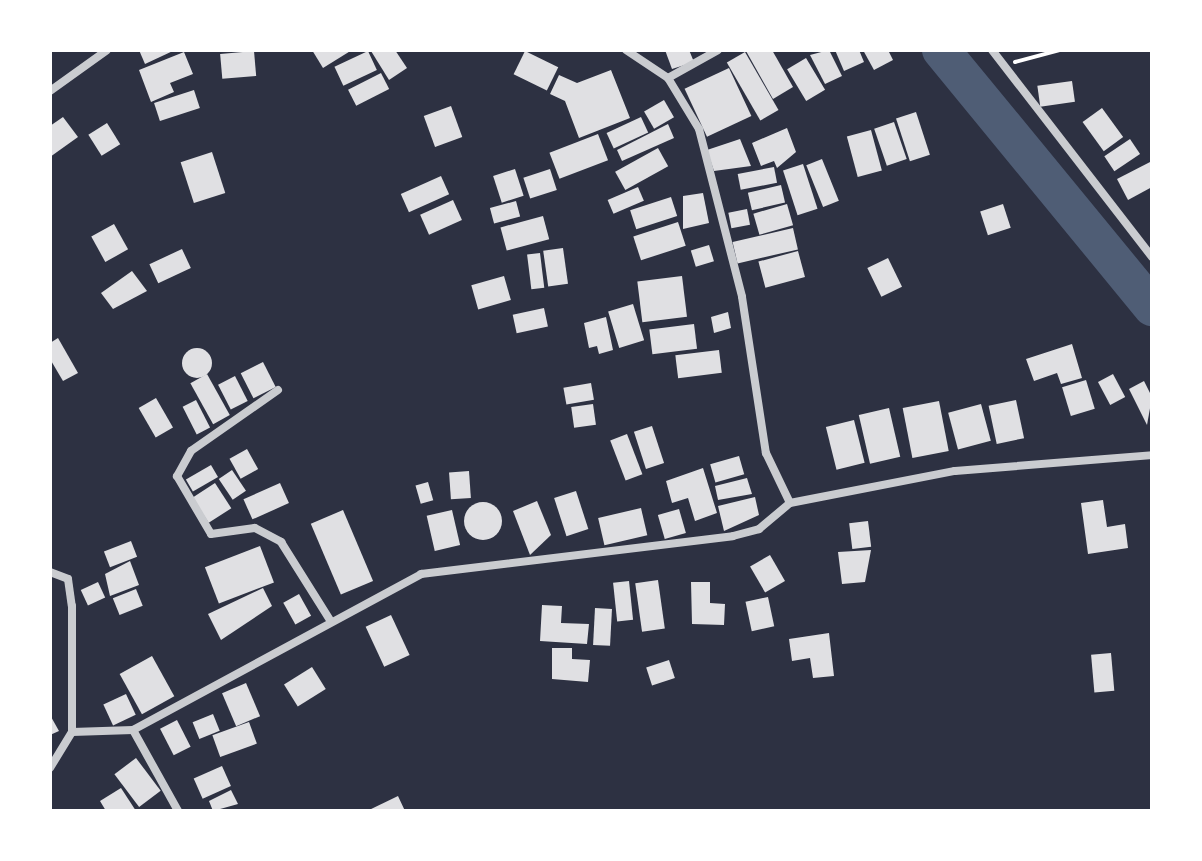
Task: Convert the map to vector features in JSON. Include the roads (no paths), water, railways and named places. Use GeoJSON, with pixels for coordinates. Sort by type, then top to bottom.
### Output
{"type":"FeatureCollection","features":[{"type":"Feature","properties":{"kind":"street"},"geometry":{"type":"LineString","coordinates":[[50,91],[107,50]]}},
{"type":"Feature","properties":{"kind":"street"},"geometry":{"type":"LineString","coordinates":[[626,50],[668,78],[708,157],[742,297],[766,453],[790,503]]}},
{"type":"Feature","properties":{"kind":"street"},"geometry":{"type":"LineString","coordinates":[[668,78],[718,50]]}},
{"type":"Feature","properties":{"kind":"street"},"geometry":{"type":"LineString","coordinates":[[992,50],[1152,257]]}},
{"type":"Feature","properties":{"kind":"street"},"geometry":{"type":"LineString","coordinates":[[278,390],[191,451],[177,476],[211,534],[255,528],[281,542],[330,620]]}},
{"type":"Feature","properties":{"kind":"street"},"geometry":{"type":"LineString","coordinates":[[72,732],[133,730],[330,620],[421,574],[733,536],[759,529],[790,503],[955,471],[1152,455]]}},
{"type":"Feature","properties":{"kind":"street"},"geometry":{"type":"LineString","coordinates":[[50,572],[68,579],[72,606],[72,732],[50,768]]}},
{"type":"Feature","properties":{"kind":"street"},"geometry":{"type":"LineString","coordinates":[[133,730],[178,811]]}},
{"type":"Feature","properties":{"kind":"waterway"},"geometry":{"type":"LineString","coordinates":[[941,50],[1152,307]]}}]}
